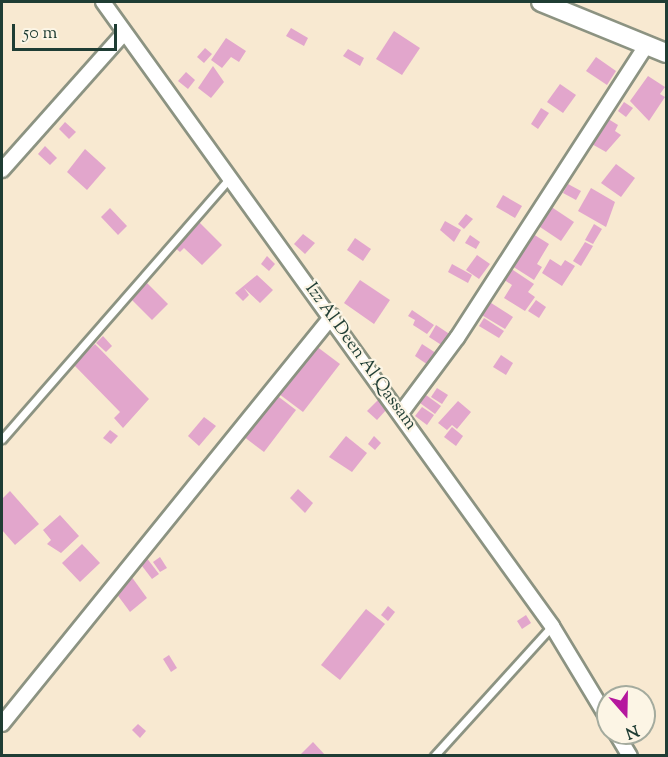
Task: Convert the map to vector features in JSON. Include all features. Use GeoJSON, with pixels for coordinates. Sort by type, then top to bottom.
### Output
{"type":"FeatureCollection","features":[{"type":"Feature","properties":{"kind":"street","name":"Izz Al Deen Al Qassam"},"geometry":{"type":"LineString","coordinates":[[103,2],[229,178],[332,316],[552,626],[596,699]]}},
{"type":"Feature","properties":{"kind":"street"},"geometry":{"type":"LineString","coordinates":[[540,2],[666,52]]}},
{"type":"Feature","properties":{"kind":"street"},"geometry":{"type":"LineString","coordinates":[[2,170],[124,33]]}},
{"type":"Feature","properties":{"kind":"street"},"geometry":{"type":"LineString","coordinates":[[401,413],[458,338],[647,44]]}},
{"type":"Feature","properties":{"kind":"street"},"geometry":{"type":"LineString","coordinates":[[2,724],[332,316]]}},
{"type":"Feature","properties":{"kind":"lane"},"geometry":{"type":"LineString","coordinates":[[2,439],[229,178]]}},
{"type":"Feature","properties":{"kind":"lane"},"geometry":{"type":"LineString","coordinates":[[434,756],[552,626]]}},
{"type":"Feature","properties":{"kind":"building"},"geometry":{"type":"Polygon","coordinates":[[[291,28],[308,38],[304,46],[286,36],[291,28]]]}},
{"type":"Feature","properties":{"kind":"building"},"geometry":{"type":"Polygon","coordinates":[[[394,31],[420,48],[402,75],[376,59],[394,31]]]}},
{"type":"Feature","properties":{"kind":"building"},"geometry":{"type":"Polygon","coordinates":[[[226,38],[246,51],[239,62],[231,57],[222,68],[211,60],[226,38]]]}},
{"type":"Feature","properties":{"kind":"building"},"geometry":{"type":"Polygon","coordinates":[[[205,48],[212,54],[204,63],[197,57],[205,48]]]}},
{"type":"Feature","properties":{"kind":"building"},"geometry":{"type":"Polygon","coordinates":[[[348,49],[364,58],[360,66],[343,56],[348,49]]]}},
{"type":"Feature","properties":{"kind":"building"},"geometry":{"type":"Polygon","coordinates":[[[596,57],[616,71],[607,85],[586,71],[596,57]]]}},
{"type":"Feature","properties":{"kind":"building"},"geometry":{"type":"Polygon","coordinates":[[[213,66],[224,82],[211,98],[198,88],[213,66]]]}},
{"type":"Feature","properties":{"kind":"building"},"geometry":{"type":"Polygon","coordinates":[[[186,72],[195,80],[188,89],[178,81],[186,72]]]}},
{"type":"Feature","properties":{"kind":"building"},"geometry":{"type":"Polygon","coordinates":[[[648,76],[665,87],[660,94],[665,97],[649,121],[630,101],[648,76]]]}},
{"type":"Feature","properties":{"kind":"building"},"geometry":{"type":"Polygon","coordinates":[[[560,84],[576,95],[563,113],[547,102],[560,84]]]}},
{"type":"Feature","properties":{"kind":"building"},"geometry":{"type":"Polygon","coordinates":[[[624,102],[633,108],[626,117],[618,111],[624,102]]]}},
{"type":"Feature","properties":{"kind":"building"},"geometry":{"type":"Polygon","coordinates":[[[541,108],[549,113],[538,129],[531,124],[541,108]]]}},
{"type":"Feature","properties":{"kind":"building"},"geometry":{"type":"Polygon","coordinates":[[[605,117],[618,125],[615,131],[621,135],[606,152],[590,143],[605,117]]]}},
{"type":"Feature","properties":{"kind":"building"},"geometry":{"type":"Polygon","coordinates":[[[65,122],[76,132],[69,139],[59,129],[65,122]]]}},
{"type":"Feature","properties":{"kind":"building"},"geometry":{"type":"Polygon","coordinates":[[[45,146],[57,158],[50,165],[38,154],[45,146]]]}},
{"type":"Feature","properties":{"kind":"building"},"geometry":{"type":"Polygon","coordinates":[[[85,149],[106,168],[87,190],[67,172],[85,149]]]}},
{"type":"Feature","properties":{"kind":"building"},"geometry":{"type":"Polygon","coordinates":[[[616,164],[635,178],[621,197],[601,183],[616,164]]]}},
{"type":"Feature","properties":{"kind":"building"},"geometry":{"type":"Polygon","coordinates":[[[568,184],[581,191],[576,200],[563,193],[568,184]]]}},
{"type":"Feature","properties":{"kind":"building"},"geometry":{"type":"Polygon","coordinates":[[[591,188],[615,202],[606,227],[578,211],[591,188]]]}},
{"type":"Feature","properties":{"kind":"building"},"geometry":{"type":"Polygon","coordinates":[[[503,195],[522,206],[515,218],[496,207],[503,195]]]}},
{"type":"Feature","properties":{"kind":"building"},"geometry":{"type":"Polygon","coordinates":[[[547,204],[574,222],[561,241],[534,223],[547,204]]]}},
{"type":"Feature","properties":{"kind":"building"},"geometry":{"type":"Polygon","coordinates":[[[110,208],[127,226],[118,235],[101,217],[110,208]]]}},
{"type":"Feature","properties":{"kind":"building"},"geometry":{"type":"Polygon","coordinates":[[[466,214],[473,219],[464,229],[458,224],[466,214]]]}},
{"type":"Feature","properties":{"kind":"building"},"geometry":{"type":"Polygon","coordinates":[[[445,221],[461,230],[454,242],[440,230],[445,221]]]}},
{"type":"Feature","properties":{"kind":"building"},"geometry":{"type":"Polygon","coordinates":[[[199,222],[222,245],[202,265],[184,248],[180,252],[174,247],[199,222]]]}},
{"type":"Feature","properties":{"kind":"building"},"geometry":{"type":"Polygon","coordinates":[[[594,224],[602,229],[593,244],[585,240],[594,224]]]}},
{"type":"Feature","properties":{"kind":"building"},"geometry":{"type":"Polygon","coordinates":[[[303,234],[315,243],[305,254],[294,244],[303,234]]]}},
{"type":"Feature","properties":{"kind":"building"},"geometry":{"type":"Polygon","coordinates":[[[533,234],[549,244],[537,264],[542,267],[534,280],[512,266],[533,234]]]}},
{"type":"Feature","properties":{"kind":"building"},"geometry":{"type":"Polygon","coordinates":[[[470,235],[480,242],[476,249],[465,243],[470,235]]]}},
{"type":"Feature","properties":{"kind":"building"},"geometry":{"type":"Polygon","coordinates":[[[355,238],[371,249],[363,261],[347,250],[355,238]]]}},
{"type":"Feature","properties":{"kind":"building"},"geometry":{"type":"Polygon","coordinates":[[[585,242],[593,246],[581,266],[573,261],[585,242]]]}},
{"type":"Feature","properties":{"kind":"building"},"geometry":{"type":"Polygon","coordinates":[[[477,255],[490,264],[479,279],[466,270],[477,255]]]}},
{"type":"Feature","properties":{"kind":"building"},"geometry":{"type":"Polygon","coordinates":[[[267,256],[275,264],[269,271],[261,264],[267,256]]]}},
{"type":"Feature","properties":{"kind":"building"},"geometry":{"type":"Polygon","coordinates":[[[550,259],[561,266],[565,260],[575,266],[562,286],[542,273],[550,259]]]}},
{"type":"Feature","properties":{"kind":"building"},"geometry":{"type":"Polygon","coordinates":[[[452,264],[472,275],[468,283],[448,272],[452,264]]]}},
{"type":"Feature","properties":{"kind":"building"},"geometry":{"type":"Polygon","coordinates":[[[510,268],[534,284],[528,292],[535,297],[525,311],[504,298],[512,285],[503,279],[510,268]]]}},
{"type":"Feature","properties":{"kind":"building"},"geometry":{"type":"Polygon","coordinates":[[[257,275],[273,290],[260,303],[244,288],[249,295],[243,301],[235,293],[257,275]]]}},
{"type":"Feature","properties":{"kind":"building"},"geometry":{"type":"Polygon","coordinates":[[[360,280],[390,300],[374,324],[344,303],[360,280]]]}},
{"type":"Feature","properties":{"kind":"building"},"geometry":{"type":"Polygon","coordinates":[[[145,281],[168,304],[152,320],[129,297],[145,281]]]}},
{"type":"Feature","properties":{"kind":"building"},"geometry":{"type":"Polygon","coordinates":[[[536,300],[546,307],[539,318],[528,311],[536,300]]]}},
{"type":"Feature","properties":{"kind":"building"},"geometry":{"type":"Polygon","coordinates":[[[488,301],[513,317],[505,329],[480,314],[488,301]]]}},
{"type":"Feature","properties":{"kind":"building"},"geometry":{"type":"Polygon","coordinates":[[[412,310],[434,325],[427,334],[413,325],[415,320],[408,316],[412,310]]]}},
{"type":"Feature","properties":{"kind":"building"},"geometry":{"type":"Polygon","coordinates":[[[484,318],[504,331],[499,338],[479,326],[484,318]]]}},
{"type":"Feature","properties":{"kind":"building"},"geometry":{"type":"Polygon","coordinates":[[[436,325],[451,335],[443,346],[429,337],[436,325]]]}},
{"type":"Feature","properties":{"kind":"building"},"geometry":{"type":"Polygon","coordinates":[[[103,336],[112,346],[106,352],[96,343],[103,336]]]}},
{"type":"Feature","properties":{"kind":"building"},"geometry":{"type":"Polygon","coordinates":[[[312,343],[340,364],[303,412],[275,391],[312,343]]]}},
{"type":"Feature","properties":{"kind":"building"},"geometry":{"type":"Polygon","coordinates":[[[95,344],[149,399],[123,428],[114,418],[120,412],[73,364],[95,344]]]}},
{"type":"Feature","properties":{"kind":"building"},"geometry":{"type":"Polygon","coordinates":[[[422,344],[439,355],[431,367],[415,356],[422,344]]]}},
{"type":"Feature","properties":{"kind":"building"},"geometry":{"type":"Polygon","coordinates":[[[501,355],[513,363],[506,375],[493,367],[501,355]]]}},
{"type":"Feature","properties":{"kind":"building"},"geometry":{"type":"Polygon","coordinates":[[[437,388],[448,395],[442,404],[431,397],[437,388]]]}},
{"type":"Feature","properties":{"kind":"building"},"geometry":{"type":"Polygon","coordinates":[[[271,391],[296,410],[264,452],[239,433],[271,391]]]}},
{"type":"Feature","properties":{"kind":"building"},"geometry":{"type":"Polygon","coordinates":[[[426,395],[441,406],[435,414],[420,403],[426,395]]]}},
{"type":"Feature","properties":{"kind":"building"},"geometry":{"type":"Polygon","coordinates":[[[378,400],[387,409],[377,420],[367,411],[378,400]]]}},
{"type":"Feature","properties":{"kind":"building"},"geometry":{"type":"Polygon","coordinates":[[[458,401],[471,412],[457,429],[452,425],[447,430],[438,423],[458,401]]]}},
{"type":"Feature","properties":{"kind":"building"},"geometry":{"type":"Polygon","coordinates":[[[422,407],[434,415],[427,425],[415,416],[422,407]]]}},
{"type":"Feature","properties":{"kind":"building"},"geometry":{"type":"Polygon","coordinates":[[[204,417],[216,426],[199,446],[188,436],[204,417]]]}},
{"type":"Feature","properties":{"kind":"building"},"geometry":{"type":"Polygon","coordinates":[[[452,427],[463,436],[456,446],[444,437],[452,427]]]}},
{"type":"Feature","properties":{"kind":"building"},"geometry":{"type":"Polygon","coordinates":[[[110,430],[118,436],[111,444],[103,438],[110,430]]]}},
{"type":"Feature","properties":{"kind":"building"},"geometry":{"type":"Polygon","coordinates":[[[346,436],[367,453],[352,472],[329,457],[346,436]]]}},
{"type":"Feature","properties":{"kind":"building"},"geometry":{"type":"Polygon","coordinates":[[[374,436],[381,443],[375,450],[368,444],[374,436]]]}},
{"type":"Feature","properties":{"kind":"building"},"geometry":{"type":"Polygon","coordinates":[[[298,489],[313,503],[305,513],[290,498],[298,489]]]}},
{"type":"Feature","properties":{"kind":"building"},"geometry":{"type":"Polygon","coordinates":[[[10,491],[39,524],[15,545],[2,530],[2,499],[10,491]]]}},
{"type":"Feature","properties":{"kind":"building"},"geometry":{"type":"Polygon","coordinates":[[[60,515],[79,536],[61,553],[47,544],[51,540],[43,530],[60,515]]]}},
{"type":"Feature","properties":{"kind":"building"},"geometry":{"type":"Polygon","coordinates":[[[82,544],[100,563],[80,582],[62,563],[82,544]]]}},
{"type":"Feature","properties":{"kind":"building"},"geometry":{"type":"Polygon","coordinates":[[[146,557],[159,574],[152,579],[139,562],[146,557]]]}},
{"type":"Feature","properties":{"kind":"building"},"geometry":{"type":"Polygon","coordinates":[[[160,557],[167,568],[160,572],[153,562],[160,557]]]}},
{"type":"Feature","properties":{"kind":"building"},"geometry":{"type":"Polygon","coordinates":[[[131,576],[147,598],[130,612],[113,589],[131,576]]]}},
{"type":"Feature","properties":{"kind":"building"},"geometry":{"type":"Polygon","coordinates":[[[388,606],[395,612],[388,621],[381,615],[388,606]]]}},
{"type":"Feature","properties":{"kind":"building"},"geometry":{"type":"Polygon","coordinates":[[[366,609],[385,624],[340,680],[321,665],[366,609]]]}},
{"type":"Feature","properties":{"kind":"building"},"geometry":{"type":"Polygon","coordinates":[[[526,615],[531,623],[522,629],[517,621],[526,615]]]}},
{"type":"Feature","properties":{"kind":"building"},"geometry":{"type":"Polygon","coordinates":[[[169,655],[177,668],[171,672],[163,659],[169,655]]]}},
{"type":"Feature","properties":{"kind":"building"},"geometry":{"type":"Polygon","coordinates":[[[138,724],[146,731],[140,738],[132,730],[138,724]]]}},
{"type":"Feature","properties":{"kind":"building"},"geometry":{"type":"Polygon","coordinates":[[[313,742],[326,756],[299,756],[313,742]]]}}]}
